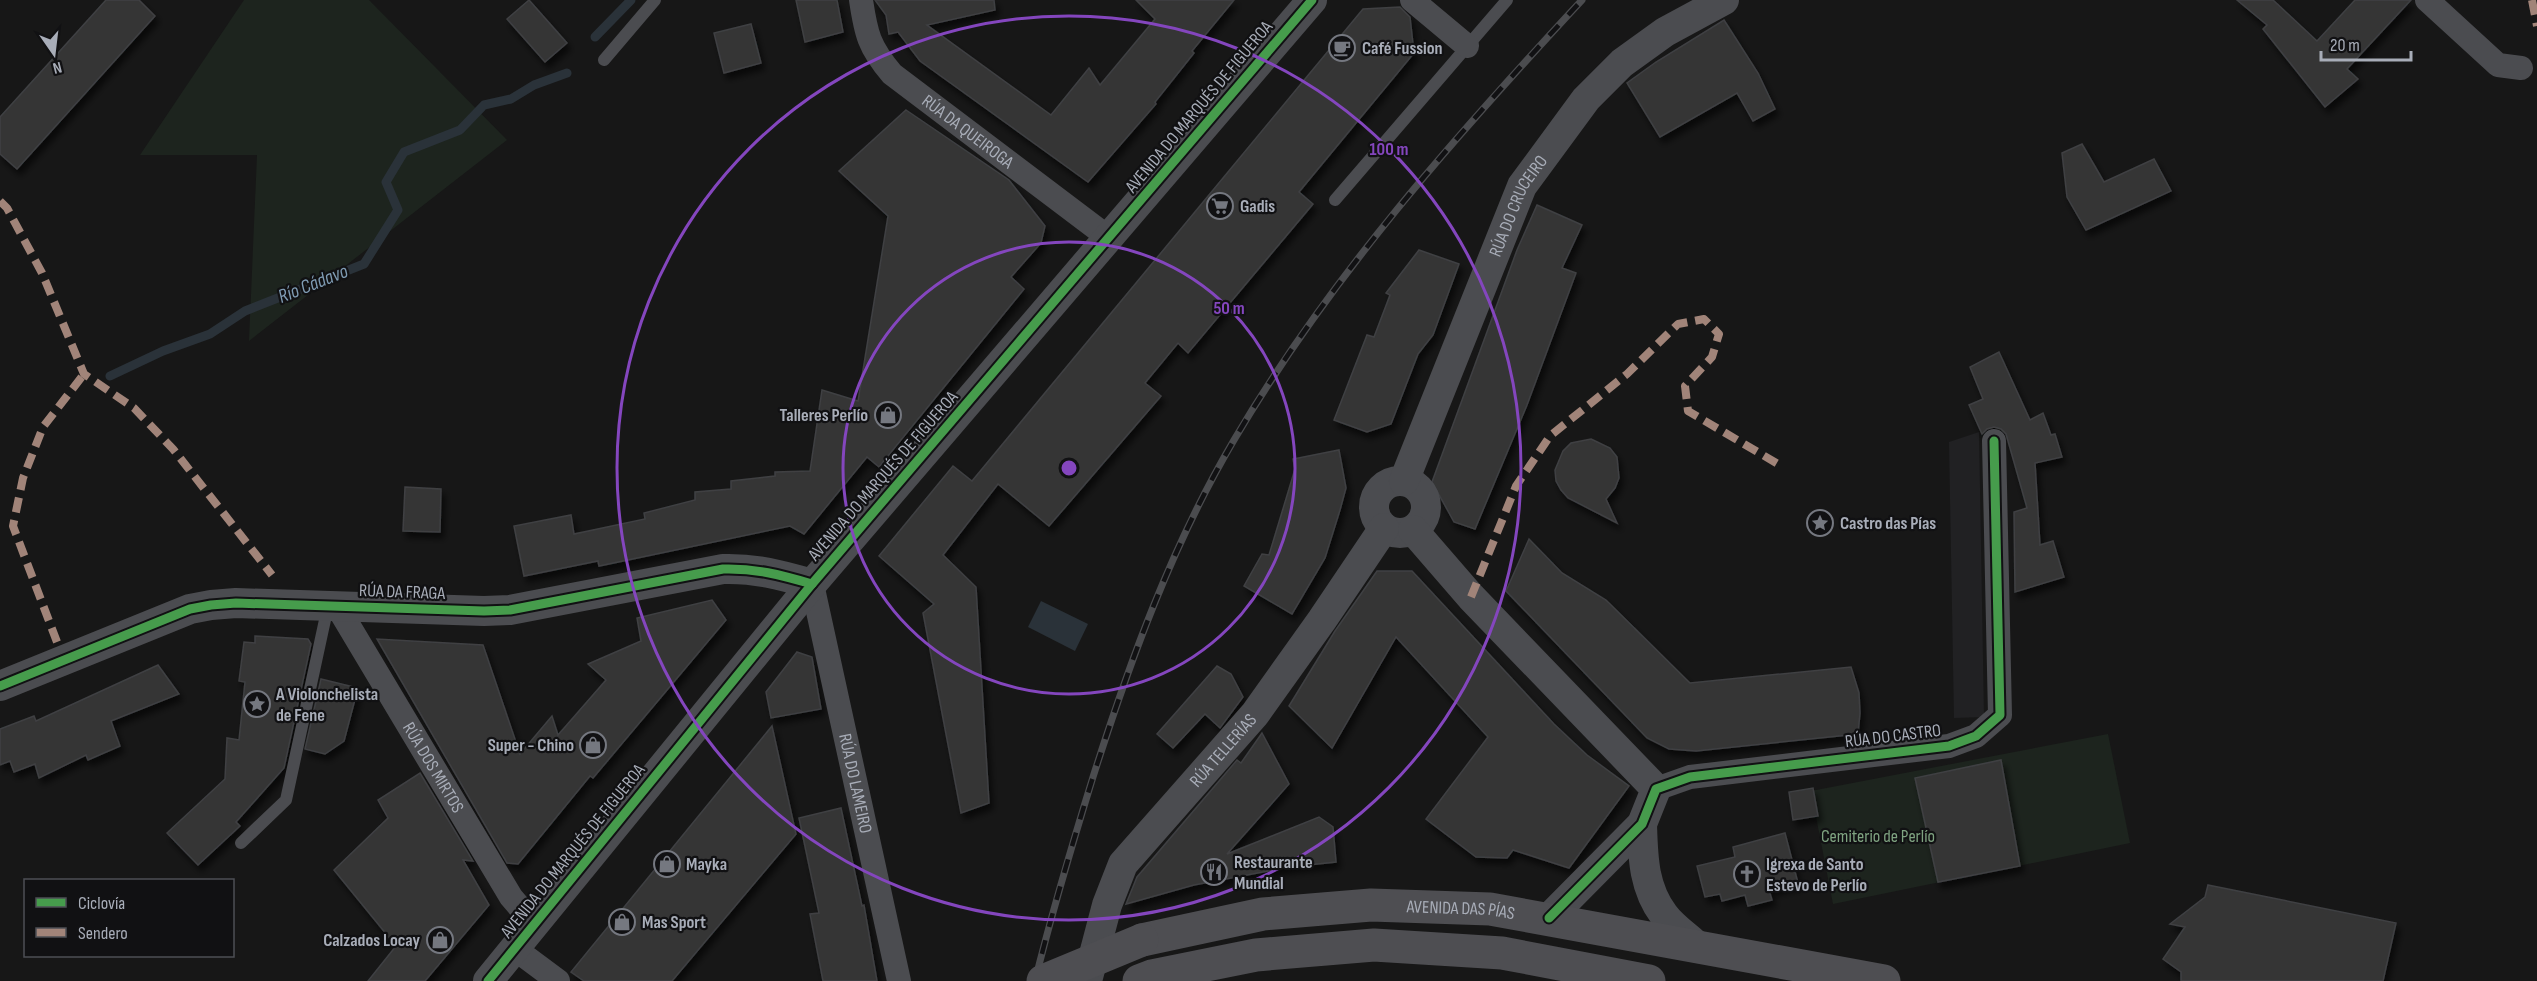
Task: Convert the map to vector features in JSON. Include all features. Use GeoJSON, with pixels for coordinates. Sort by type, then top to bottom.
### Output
{"type":"FeatureCollection","features":[{"type":"Feature","properties":{"kind":"highway","name":"AVENIDA DAS PÍAS"},"geometry":{"type":"LineString","coordinates":[[1043,981],[1142,939],[1263,915],[1371,905],[1490,909],[1884,981]]}},
{"type":"Feature","properties":{"kind":"highway"},"geometry":{"type":"LineString","coordinates":[[1145,978],[1256,955],[1374,945],[1502,953],[1649,981]]}},
{"type":"Feature","properties":{"kind":"street","name":"RÚA DA QUEIROGA"},"geometry":{"type":"LineString","coordinates":[[861,0],[865,28],[874,53],[892,74],[1109,238]]}},
{"type":"Feature","properties":{"kind":"street","name":"AVENIDA DO MARQUÉS DE FIGUEROA"},"geometry":{"type":"LineString","coordinates":[[488,981],[812,585],[1312,0]]}},
{"type":"Feature","properties":{"kind":"street"},"geometry":{"type":"LineString","coordinates":[[1412,0],[1467,46]]}},
{"type":"Feature","properties":{"kind":"street","name":"RÚA DO CRUCEIRO"},"geometry":{"type":"LineString","coordinates":[[1404,481],[1522,186],[1586,99],[1622,63],[1665,32],[1724,0]]}},
{"type":"Feature","properties":{"kind":"street"},"geometry":{"type":"LineString","coordinates":[[2427,0],[2498,65],[2521,68]]}},
{"type":"Feature","properties":{"kind":"street","name":"RÚA DO CASTRO"},"geometry":{"type":"LineString","coordinates":[[1656,789],[1690,777],[1949,746],[1976,736],[2000,715],[1994,441]]}},
{"type":"Feature","properties":{"kind":"street"},"geometry":{"type":"LineString","coordinates":[[1398,529],[1424,517],[1425,499],[1418,488],[1404,481],[1386,484],[1376,494],[1373,504],[1374,514],[1398,529],[1471,597],[1656,789],[1642,824],[1549,918]]}},
{"type":"Feature","properties":{"kind":"street","name":"RÚA TELLERÍAS"},"geometry":{"type":"LineString","coordinates":[[1087,981],[1107,905],[1123,864],[1255,714],[1322,620],[1398,529]]}},
{"type":"Feature","properties":{"kind":"street","name":"RÚA DA FRAGA"},"geometry":{"type":"LineString","coordinates":[[0,686],[190,609],[211,605],[236,603],[510,610],[723,569],[749,568],[812,585]]}},
{"type":"Feature","properties":{"kind":"street","name":"RÚA DO LAMEIRO"},"geometry":{"type":"LineString","coordinates":[[812,585],[899,981]]}},
{"type":"Feature","properties":{"kind":"street","name":"RÚA DOS MIRTOS"},"geometry":{"type":"LineString","coordinates":[[333,605],[511,897],[534,924]]}},
{"type":"Feature","properties":{"kind":"street"},"geometry":{"type":"LineString","coordinates":[[1642,824],[1644,871],[1651,893],[1664,916],[1695,945]]}},
{"type":"Feature","properties":{"kind":"street"},"geometry":{"type":"LineString","coordinates":[[515,949],[558,981]]}},
{"type":"Feature","properties":{"kind":"lane"},"geometry":{"type":"LineString","coordinates":[[604,60],[655,0]]}},
{"type":"Feature","properties":{"kind":"lane"},"geometry":{"type":"LineString","coordinates":[[1335,200],[1507,0]]}},
{"type":"Feature","properties":{"kind":"lane"},"geometry":{"type":"LineString","coordinates":[[241,843],[286,800],[333,605]]}},
{"type":"Feature","properties":{"kind":"shaded area"},"geometry":{"type":"Polygon","coordinates":[[[1979,432],[1984,717],[1954,718],[1949,442],[1979,432]]]}},
{"type":"Feature","properties":{"kind":"shaded area"},"geometry":{"type":"Polygon","coordinates":[[[1041,601],[1088,624],[1075,651],[1028,627],[1041,601]]]}},
{"type":"Feature","properties":{"kind":"green space"},"geometry":{"type":"Polygon","coordinates":[[[244,0],[369,0],[507,140],[249,341],[257,155],[140,155],[244,0]]]}},
{"type":"Feature","properties":{"kind":"green space","name":"Cemiterio de Perlío"},"geometry":{"type":"Polygon","coordinates":[[[2108,734],[2130,843],[1833,904],[1811,791],[2108,734]]]}},
{"type":"Feature","properties":{"kind":"building"},"geometry":{"type":"Polygon","coordinates":[[[106,0],[139,0],[155,16],[17,169],[0,154],[0,117],[106,0]]]}},
{"type":"Feature","properties":{"kind":"building"},"geometry":{"type":"Polygon","coordinates":[[[529,0],[567,43],[545,62],[507,19],[529,0]]]}},
{"type":"Feature","properties":{"kind":"building"},"geometry":{"type":"Polygon","coordinates":[[[796,0],[837,0],[843,32],[805,42],[796,0]]]}},
{"type":"Feature","properties":{"kind":"building"},"geometry":{"type":"Polygon","coordinates":[[[875,0],[994,0],[995,10],[927,25],[1051,115],[1089,68],[1100,85],[1155,19],[1136,0],[1234,0],[1192,51],[1194,53],[1155,102],[1156,104],[1088,182],[920,61],[898,32],[889,34],[886,15],[875,0]]]}},
{"type":"Feature","properties":{"kind":"building"},"geometry":{"type":"Polygon","coordinates":[[[2237,0],[2273,0],[2317,41],[2355,0],[2411,0],[2347,69],[2358,79],[2325,107],[2263,29],[2267,25],[2237,0]]]}},
{"type":"Feature","properties":{"kind":"building"},"geometry":{"type":"Polygon","coordinates":[[[1400,7],[1410,17],[1414,53],[1299,192],[1313,204],[1188,353],[1178,343],[1145,383],[1161,396],[1049,526],[998,484],[943,555],[976,587],[989,803],[961,813],[923,613],[934,604],[879,556],[953,466],[972,481],[1363,9],[1400,7]]]}},
{"type":"Feature","properties":{"kind":"building"},"geometry":{"type":"Polygon","coordinates":[[[1724,20],[1758,73],[1775,109],[1753,121],[1737,93],[1660,137],[1627,83],[1656,62],[1724,20]]]}},
{"type":"Feature","properties":{"kind":"building"},"geometry":{"type":"Polygon","coordinates":[[[751,24],[761,63],[724,73],[714,33],[751,24]]]}},
{"type":"Feature","properties":{"kind":"building"},"geometry":{"type":"Polygon","coordinates":[[[906,110],[1009,180],[1045,226],[1041,243],[1011,277],[1024,289],[879,467],[867,457],[804,534],[790,526],[599,566],[598,561],[524,576],[514,526],[571,515],[574,534],[645,519],[644,513],[695,500],[695,492],[731,489],[731,481],[775,476],[775,472],[810,471],[822,390],[858,401],[888,216],[839,171],[906,110]]]}},
{"type":"Feature","properties":{"kind":"building"},"geometry":{"type":"Polygon","coordinates":[[[2082,144],[2104,182],[2154,159],[2171,191],[2086,230],[2067,197],[2062,153],[2082,144]]]}},
{"type":"Feature","properties":{"kind":"building"},"geometry":{"type":"Polygon","coordinates":[[[1537,205],[1582,225],[1562,268],[1576,273],[1527,405],[1475,529],[1454,522],[1432,482],[1517,250],[1537,205]]]}},
{"type":"Feature","properties":{"kind":"building"},"geometry":{"type":"Polygon","coordinates":[[[1419,250],[1459,264],[1433,335],[1418,354],[1391,424],[1367,432],[1334,420],[1367,335],[1374,337],[1390,295],[1386,293],[1419,250]]]}},
{"type":"Feature","properties":{"kind":"building"},"geometry":{"type":"Polygon","coordinates":[[[1999,352],[2030,420],[2043,413],[2051,435],[2055,434],[2062,457],[2035,463],[2040,545],[2053,541],[2064,577],[2015,592],[2014,512],[2027,508],[2006,434],[1994,427],[1982,434],[1969,405],[1983,399],[1970,367],[1999,352]]]}},
{"type":"Feature","properties":{"kind":"building"},"geometry":{"type":"Polygon","coordinates":[[[1591,439],[1610,448],[1617,457],[1619,478],[1615,488],[1606,499],[1617,523],[1568,498],[1556,481],[1555,470],[1563,451],[1571,443],[1591,439]]]}},
{"type":"Feature","properties":{"kind":"building"},"geometry":{"type":"Polygon","coordinates":[[[1339,450],[1346,488],[1340,510],[1325,558],[1292,614],[1244,586],[1262,554],[1269,555],[1295,469],[1293,459],[1339,450]]]}},
{"type":"Feature","properties":{"kind":"building"},"geometry":{"type":"Polygon","coordinates":[[[405,487],[441,489],[440,532],[403,531],[405,487]]]}},
{"type":"Feature","properties":{"kind":"building"},"geometry":{"type":"Polygon","coordinates":[[[1529,539],[1562,573],[1606,600],[1690,683],[1851,667],[1859,693],[1858,734],[1696,751],[1669,749],[1647,738],[1506,591],[1529,539]]]}},
{"type":"Feature","properties":{"kind":"building"},"geometry":{"type":"Polygon","coordinates":[[[1377,571],[1412,571],[1554,724],[1587,755],[1629,786],[1569,868],[1513,850],[1507,858],[1476,857],[1426,819],[1488,737],[1396,637],[1332,748],[1289,706],[1335,631],[1377,571]]]}},
{"type":"Feature","properties":{"kind":"building"},"geometry":{"type":"Polygon","coordinates":[[[712,600],[726,620],[593,778],[590,776],[518,864],[507,863],[377,639],[483,645],[520,754],[552,716],[558,735],[606,680],[588,664],[641,641],[637,618],[712,600]]]}},
{"type":"Feature","properties":{"kind":"building"},"geometry":{"type":"Polygon","coordinates":[[[255,636],[308,639],[311,644],[284,768],[236,822],[240,826],[198,865],[167,833],[225,779],[227,738],[239,740],[245,682],[239,681],[244,642],[255,643],[255,636]]]}},
{"type":"Feature","properties":{"kind":"building"},"geometry":{"type":"Polygon","coordinates":[[[797,652],[812,657],[821,709],[771,718],[766,692],[797,652]]]}},
{"type":"Feature","properties":{"kind":"building"},"geometry":{"type":"Polygon","coordinates":[[[158,665],[179,694],[111,721],[120,746],[88,760],[86,755],[39,778],[35,764],[14,772],[10,761],[0,765],[0,729],[34,716],[36,721],[158,665]]]}},
{"type":"Feature","properties":{"kind":"building"},"geometry":{"type":"Polygon","coordinates":[[[1217,666],[1231,674],[1243,697],[1220,728],[1205,714],[1173,748],[1157,734],[1217,666]]]}},
{"type":"Feature","properties":{"kind":"building"},"geometry":{"type":"Polygon","coordinates":[[[321,679],[358,688],[344,741],[325,754],[305,749],[321,679]]]}},
{"type":"Feature","properties":{"kind":"building"},"geometry":{"type":"Polygon","coordinates":[[[772,726],[796,834],[672,981],[584,981],[571,972],[772,726]]]}},
{"type":"Feature","properties":{"kind":"building"},"geometry":{"type":"Polygon","coordinates":[[[1262,733],[1289,784],[1227,854],[1319,817],[1333,827],[1336,862],[1289,867],[1194,885],[1126,904],[1137,877],[1237,760],[1241,763],[1262,733]]]}},
{"type":"Feature","properties":{"kind":"building"},"geometry":{"type":"Polygon","coordinates":[[[2001,760],[2020,866],[1938,882],[1915,778],[2001,760]]]}},
{"type":"Feature","properties":{"kind":"building"},"geometry":{"type":"Polygon","coordinates":[[[420,773],[473,861],[463,860],[489,905],[425,981],[368,981],[396,946],[334,870],[388,818],[378,800],[420,773]]]}},
{"type":"Feature","properties":{"kind":"building"},"geometry":{"type":"Polygon","coordinates":[[[1813,788],[1818,816],[1793,820],[1789,792],[1813,788]]]}},
{"type":"Feature","properties":{"kind":"building"},"geometry":{"type":"Polygon","coordinates":[[[841,808],[862,906],[864,905],[877,981],[823,981],[810,914],[819,913],[799,818],[841,808]]]}},
{"type":"Feature","properties":{"kind":"building","name":"Igrexa de Santo Estevo de Perlío"},"geometry":{"type":"Polygon","coordinates":[[[1785,833],[1798,883],[1769,890],[1772,900],[1748,906],[1745,895],[1722,901],[1720,894],[1705,897],[1697,866],[1735,857],[1733,847],[1785,833]]]}},
{"type":"Feature","properties":{"kind":"building"},"geometry":{"type":"Polygon","coordinates":[[[2208,885],[2396,923],[2383,981],[2181,981],[2181,972],[2163,959],[2185,927],[2170,924],[2205,897],[2208,885]]]}},
{"type":"Feature","properties":{"kind":"waterway","name":"Río Cádavo"},"geometry":{"type":"LineString","coordinates":[[595,37],[631,0]]}},
{"type":"Feature","properties":{"kind":"waterway","name":"Río Cádavo"},"geometry":{"type":"LineString","coordinates":[[110,376],[163,351],[210,334],[245,311],[364,264],[398,210],[386,182],[404,152],[460,130],[484,105],[511,99],[534,85],[567,73]]}},
{"type":"Feature","properties":{"kind":"railway"},"geometry":{"type":"LineString","coordinates":[[1035,981],[1077,828],[1122,690],[1172,562],[1234,440],[1271,380],[1311,322],[1396,211],[1487,104],[1582,0]]}},
{"type":"Feature","properties":{"kind":"marked path"},"geometry":{"type":"LineString","coordinates":[[2532,0],[2537,26]]}},
{"type":"Feature","properties":{"kind":"marked path"},"geometry":{"type":"LineString","coordinates":[[0,201],[7,208],[42,273],[84,374],[134,408],[173,449],[272,575]]}},
{"type":"Feature","properties":{"kind":"marked path"},"geometry":{"type":"LineString","coordinates":[[1471,597],[1516,486],[1550,436],[1627,374],[1678,324],[1704,319],[1719,334],[1712,357],[1685,386],[1688,411],[1778,464]]}},
{"type":"Feature","properties":{"kind":"marked path"},"geometry":{"type":"LineString","coordinates":[[57,642],[13,526],[23,478],[43,427],[84,374]]}},
{"type":"Feature","properties":{"kind":"cycle path"},"geometry":{"type":"LineString","coordinates":[[488,981],[812,584],[1312,0]]}},
{"type":"Feature","properties":{"kind":"cycle path"},"geometry":{"type":"LineString","coordinates":[[1549,918],[1642,824],[1656,789],[1690,777],[1949,746],[1976,736],[2000,715],[1994,441]]}},
{"type":"Feature","properties":{"kind":"cycle path"},"geometry":{"type":"LineString","coordinates":[[0,686],[190,609],[211,605],[236,603],[510,610],[723,569],[768,573],[812,584]]}},
{"type":"Feature","properties":{"kind":"place","name":"Café Fussion"},"geometry":{"type":"Point","coordinates":[1342,48]}},
{"type":"Feature","properties":{"kind":"place","name":"Gadis"},"geometry":{"type":"Point","coordinates":[1220,206]}},
{"type":"Feature","properties":{"kind":"place","name":"Talleres Perlío"},"geometry":{"type":"Point","coordinates":[888,415]}},
{"type":"Feature","properties":{"kind":"place","name":"Castro das Pías"},"geometry":{"type":"Point","coordinates":[1820,523]}},
{"type":"Feature","properties":{"kind":"place","name":"A Violonchelista de Fene"},"geometry":{"type":"Point","coordinates":[257,704]}},
{"type":"Feature","properties":{"kind":"place","name":"Super - Chino"},"geometry":{"type":"Point","coordinates":[593,745]}},
{"type":"Feature","properties":{"kind":"place","name":"Mayka"},"geometry":{"type":"Point","coordinates":[667,864]}},
{"type":"Feature","properties":{"kind":"place","name":"Restaurante Mundial"},"geometry":{"type":"Point","coordinates":[1214,872]}},
{"type":"Feature","properties":{"kind":"place","name":"Igrexa de Santo Estevo de Perlío"},"geometry":{"type":"Point","coordinates":[1747,874]}},
{"type":"Feature","properties":{"kind":"place","name":"Mas Sport"},"geometry":{"type":"Point","coordinates":[622,922]}},
{"type":"Feature","properties":{"kind":"place","name":"Calzados Locay"},"geometry":{"type":"Point","coordinates":[440,940]}}]}
